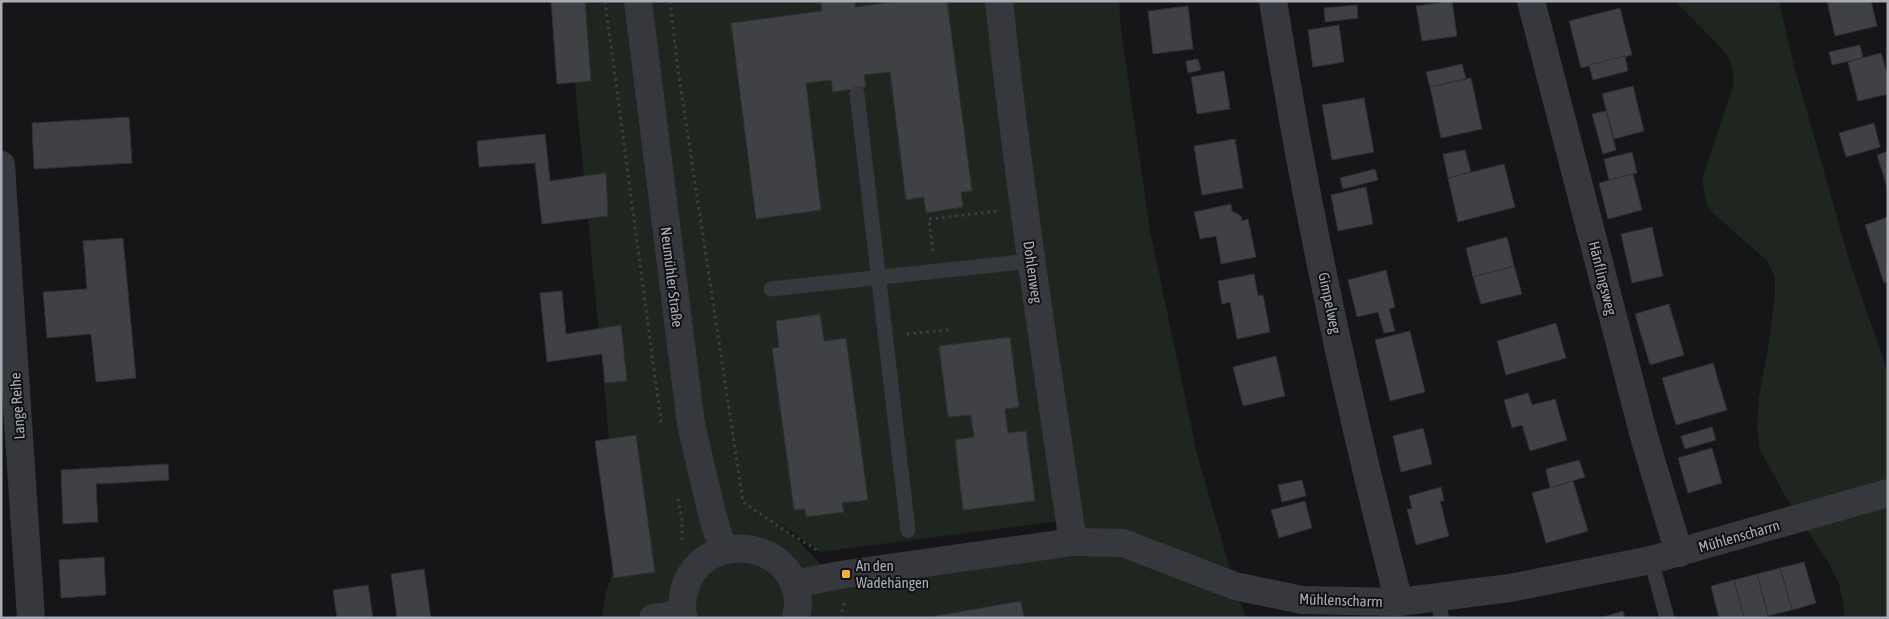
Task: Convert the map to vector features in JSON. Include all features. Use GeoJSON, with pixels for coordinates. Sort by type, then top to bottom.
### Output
{"type":"FeatureCollection","features":[{"type":"Feature","properties":{"kind":"street","name":"Neumühler Straße"},"geometry":{"type":"LineString","coordinates":[[638,1],[691,424],[712,514],[723,550]]}},
{"type":"Feature","properties":{"kind":"street","name":"Dohlenweg"},"geometry":{"type":"LineString","coordinates":[[999,1],[1010,104],[1031,261],[1073,542]]}},
{"type":"Feature","properties":{"kind":"street","name":"Gimpelweg"},"geometry":{"type":"LineString","coordinates":[[1272,1],[1291,116],[1353,414],[1400,602]]}},
{"type":"Feature","properties":{"kind":"street","name":"Hänflingsweg"},"geometry":{"type":"LineString","coordinates":[[1531,1],[1644,440],[1678,553]]}},
{"type":"Feature","properties":{"kind":"street","name":"Lange Reihe"},"geometry":{"type":"LineString","coordinates":[[1,165],[31,618]]}},
{"type":"Feature","properties":{"kind":"street","name":"Mühlenscharrn"},"geometry":{"type":"LineString","coordinates":[[794,584],[846,574],[1073,542],[1123,543],[1235,586],[1302,600],[1400,602],[1439,608],[1510,588],[1651,560],[1888,493]]}},
{"type":"Feature","properties":{"kind":"street"},"geometry":{"type":"LineString","coordinates":[[653,618],[683,616],[682,601],[686,584],[695,569],[707,557],[723,550],[740,547],[757,550],[772,557],[785,569],[794,584],[798,602],[796,618]]}},
{"type":"Feature","properties":{"kind":"lane"},"geometry":{"type":"LineString","coordinates":[[858,93],[908,530]]}},
{"type":"Feature","properties":{"kind":"lane"},"geometry":{"type":"LineString","coordinates":[[771,289],[1031,261]]}},
{"type":"Feature","properties":{"kind":"lane"},"geometry":{"type":"LineString","coordinates":[[1651,560],[1667,618]]}},
{"type":"Feature","properties":{"kind":"path"},"geometry":{"type":"LineString","coordinates":[[604,1],[661,424]]}},
{"type":"Feature","properties":{"kind":"path"},"geometry":{"type":"LineString","coordinates":[[670,1],[678,72],[743,502],[820,552]]}},
{"type":"Feature","properties":{"kind":"path"},"geometry":{"type":"LineString","coordinates":[[935,271],[930,220],[1024,208]]}},
{"type":"Feature","properties":{"kind":"path"},"geometry":{"type":"LineString","coordinates":[[886,336],[949,330]]}},
{"type":"Feature","properties":{"kind":"path"},"geometry":{"type":"LineString","coordinates":[[676,490],[682,519]]}},
{"type":"Feature","properties":{"kind":"path"},"geometry":{"type":"LineString","coordinates":[[840,618],[844,605]]}},
{"type":"Feature","properties":{"kind":"shaded area"},"geometry":{"type":"Polygon","coordinates":[[[567,1],[1119,1],[1121,29],[1150,231],[1198,458],[1246,618],[602,618],[606,592],[620,551],[567,1]],[[1069,520],[820,552],[780,523],[834,577],[1073,542],[1069,520]]]}},
{"type":"Feature","properties":{"kind":"shaded area"},"geometry":{"type":"Polygon","coordinates":[[[1675,1],[1779,1],[1794,66],[1850,263],[1888,373],[1888,618],[1844,618],[1844,607],[1839,584],[1828,562],[1785,496],[1760,450],[1757,427],[1759,397],[1769,342],[1775,294],[1775,277],[1767,261],[1711,211],[1706,202],[1702,179],[1732,90],[1733,71],[1726,53],[1675,1]]]}},
{"type":"Feature","properties":{"kind":"building"},"geometry":{"type":"Polygon","coordinates":[[[551,1],[585,1],[591,81],[557,84],[551,1]]]}},
{"type":"Feature","properties":{"kind":"building"},"geometry":{"type":"Polygon","coordinates":[[[821,1],[855,1],[855,7],[900,1],[947,1],[972,191],[961,192],[963,207],[926,213],[924,197],[906,200],[890,72],[864,75],[866,87],[833,92],[831,80],[806,83],[821,210],[756,219],[731,23],[822,11],[821,1]]]}},
{"type":"Feature","properties":{"kind":"building"},"geometry":{"type":"Polygon","coordinates":[[[1452,1],[1457,36],[1422,41],[1416,6],[1452,1]]]}},
{"type":"Feature","properties":{"kind":"building"},"geometry":{"type":"Polygon","coordinates":[[[1827,1],[1871,1],[1877,26],[1835,36],[1827,1]]]}},
{"type":"Feature","properties":{"kind":"building"},"geometry":{"type":"Polygon","coordinates":[[[1357,5],[1358,18],[1325,22],[1324,8],[1357,5]]]}},
{"type":"Feature","properties":{"kind":"building"},"geometry":{"type":"Polygon","coordinates":[[[1188,6],[1193,49],[1153,54],[1148,11],[1188,6]]]}},
{"type":"Feature","properties":{"kind":"building"},"geometry":{"type":"Polygon","coordinates":[[[1620,8],[1632,55],[1581,68],[1569,21],[1620,8]]]}},
{"type":"Feature","properties":{"kind":"building"},"geometry":{"type":"Polygon","coordinates":[[[1339,25],[1344,62],[1313,67],[1308,30],[1339,25]]]}},
{"type":"Feature","properties":{"kind":"building"},"geometry":{"type":"Polygon","coordinates":[[[1860,45],[1863,58],[1832,65],[1829,52],[1860,45]]]}},
{"type":"Feature","properties":{"kind":"building"},"geometry":{"type":"Polygon","coordinates":[[[1881,53],[1888,76],[1888,94],[1858,101],[1848,62],[1881,53]]]}},
{"type":"Feature","properties":{"kind":"building"},"geometry":{"type":"Polygon","coordinates":[[[1625,56],[1628,71],[1593,80],[1589,65],[1625,56]]]}},
{"type":"Feature","properties":{"kind":"building"},"geometry":{"type":"Polygon","coordinates":[[[1198,59],[1201,70],[1188,73],[1186,61],[1198,59]]]}},
{"type":"Feature","properties":{"kind":"building"},"geometry":{"type":"Polygon","coordinates":[[[1462,64],[1466,79],[1430,87],[1426,72],[1462,64]]]}},
{"type":"Feature","properties":{"kind":"building"},"geometry":{"type":"Polygon","coordinates":[[[1224,71],[1230,109],[1197,114],[1191,77],[1224,71]]]}},
{"type":"Feature","properties":{"kind":"building"},"geometry":{"type":"Polygon","coordinates":[[[1471,78],[1482,129],[1441,138],[1430,87],[1471,78]]]}},
{"type":"Feature","properties":{"kind":"building"},"geometry":{"type":"Polygon","coordinates":[[[1633,86],[1644,131],[1614,139],[1602,94],[1633,86]]]}},
{"type":"Feature","properties":{"kind":"building"},"geometry":{"type":"Polygon","coordinates":[[[1364,98],[1374,152],[1332,160],[1322,105],[1364,98]]]}},
{"type":"Feature","properties":{"kind":"building"},"geometry":{"type":"Polygon","coordinates":[[[1606,111],[1616,150],[1603,154],[1592,114],[1606,111]]]}},
{"type":"Feature","properties":{"kind":"building"},"geometry":{"type":"Polygon","coordinates":[[[129,117],[132,163],[34,169],[32,123],[129,117]]]}},
{"type":"Feature","properties":{"kind":"building"},"geometry":{"type":"Polygon","coordinates":[[[1874,123],[1880,147],[1846,157],[1839,133],[1874,123]]]}},
{"type":"Feature","properties":{"kind":"building"},"geometry":{"type":"Polygon","coordinates":[[[545,134],[550,181],[606,173],[608,216],[542,224],[535,163],[479,167],[477,141],[545,134]]]}},
{"type":"Feature","properties":{"kind":"building"},"geometry":{"type":"Polygon","coordinates":[[[1235,139],[1243,188],[1202,195],[1194,146],[1235,139]]]}},
{"type":"Feature","properties":{"kind":"building"},"geometry":{"type":"Polygon","coordinates":[[[1465,150],[1471,172],[1448,178],[1443,154],[1465,150]]]}},
{"type":"Feature","properties":{"kind":"building"},"geometry":{"type":"Polygon","coordinates":[[[1888,151],[1888,190],[1877,155],[1888,151]]]}},
{"type":"Feature","properties":{"kind":"building"},"geometry":{"type":"Polygon","coordinates":[[[1632,152],[1637,173],[1609,180],[1604,159],[1632,152]]]}},
{"type":"Feature","properties":{"kind":"building"},"geometry":{"type":"Polygon","coordinates":[[[1504,164],[1515,207],[1458,222],[1448,178],[1504,164]]]}},
{"type":"Feature","properties":{"kind":"building"},"geometry":{"type":"Polygon","coordinates":[[[1375,169],[1378,180],[1343,189],[1340,178],[1375,169]]]}},
{"type":"Feature","properties":{"kind":"building"},"geometry":{"type":"Polygon","coordinates":[[[1633,174],[1642,210],[1608,219],[1599,183],[1633,174]]]}},
{"type":"Feature","properties":{"kind":"building"},"geometry":{"type":"Polygon","coordinates":[[[1366,187],[1373,224],[1338,231],[1331,195],[1366,187]]]}},
{"type":"Feature","properties":{"kind":"building"},"geometry":{"type":"Polygon","coordinates":[[[1231,204],[1232,211],[1241,216],[1242,221],[1248,219],[1256,257],[1221,264],[1216,236],[1200,239],[1194,212],[1231,204]]]}},
{"type":"Feature","properties":{"kind":"building"},"geometry":{"type":"Polygon","coordinates":[[[1888,217],[1888,281],[1884,283],[1865,225],[1888,217]]]}},
{"type":"Feature","properties":{"kind":"building"},"geometry":{"type":"Polygon","coordinates":[[[1652,227],[1663,276],[1632,283],[1621,234],[1652,227]]]}},
{"type":"Feature","properties":{"kind":"building"},"geometry":{"type":"Polygon","coordinates":[[[1507,237],[1514,266],[1473,277],[1466,248],[1507,237]]]}},
{"type":"Feature","properties":{"kind":"building"},"geometry":{"type":"Polygon","coordinates":[[[123,238],[136,378],[96,382],[91,334],[47,338],[43,292],[87,289],[83,241],[123,238]]]}},
{"type":"Feature","properties":{"kind":"building"},"geometry":{"type":"Polygon","coordinates":[[[1514,266],[1522,294],[1481,304],[1473,277],[1514,266]]]}},
{"type":"Feature","properties":{"kind":"building"},"geometry":{"type":"Polygon","coordinates":[[[1386,270],[1395,307],[1389,309],[1395,331],[1384,333],[1378,312],[1357,317],[1348,280],[1386,270]]]}},
{"type":"Feature","properties":{"kind":"building"},"geometry":{"type":"Polygon","coordinates":[[[1254,274],[1258,296],[1263,295],[1270,332],[1237,339],[1230,302],[1222,304],[1218,281],[1254,274]]]}},
{"type":"Feature","properties":{"kind":"building"},"geometry":{"type":"Polygon","coordinates":[[[562,291],[566,334],[621,325],[627,381],[605,383],[602,354],[547,362],[540,293],[562,291]]]}},
{"type":"Feature","properties":{"kind":"building"},"geometry":{"type":"Polygon","coordinates":[[[1669,304],[1684,355],[1650,365],[1635,314],[1669,304]]]}},
{"type":"Feature","properties":{"kind":"building"},"geometry":{"type":"Polygon","coordinates":[[[820,314],[824,341],[846,338],[868,500],[842,503],[844,512],[806,517],[805,509],[794,510],[772,348],[779,347],[776,321],[820,314]]]}},
{"type":"Feature","properties":{"kind":"building"},"geometry":{"type":"Polygon","coordinates":[[[1556,323],[1566,358],[1506,375],[1497,341],[1556,323]]]}},
{"type":"Feature","properties":{"kind":"building"},"geometry":{"type":"Polygon","coordinates":[[[1410,331],[1425,392],[1390,401],[1375,340],[1410,331]]]}},
{"type":"Feature","properties":{"kind":"building"},"geometry":{"type":"Polygon","coordinates":[[[1010,337],[1019,407],[1005,409],[1008,433],[1026,431],[1035,501],[963,510],[955,440],[974,437],[971,415],[948,417],[939,346],[1010,337]]]}},
{"type":"Feature","properties":{"kind":"building"},"geometry":{"type":"Polygon","coordinates":[[[1276,356],[1285,396],[1243,406],[1233,367],[1276,356]]]}},
{"type":"Feature","properties":{"kind":"building"},"geometry":{"type":"Polygon","coordinates":[[[1713,363],[1727,410],[1676,425],[1662,378],[1713,363]]]}},
{"type":"Feature","properties":{"kind":"building"},"geometry":{"type":"Polygon","coordinates":[[[1528,393],[1532,405],[1555,399],[1567,440],[1530,451],[1522,425],[1512,428],[1504,400],[1528,393]]]}},
{"type":"Feature","properties":{"kind":"building"},"geometry":{"type":"Polygon","coordinates":[[[1712,427],[1716,440],[1685,449],[1681,436],[1712,427]]]}},
{"type":"Feature","properties":{"kind":"building"},"geometry":{"type":"Polygon","coordinates":[[[1423,428],[1432,464],[1401,472],[1393,436],[1423,428]]]}},
{"type":"Feature","properties":{"kind":"building"},"geometry":{"type":"Polygon","coordinates":[[[636,435],[655,572],[614,578],[595,441],[636,435]]]}},
{"type":"Feature","properties":{"kind":"building"},"geometry":{"type":"Polygon","coordinates":[[[1712,448],[1722,483],[1688,493],[1678,458],[1712,448]]]}},
{"type":"Feature","properties":{"kind":"building"},"geometry":{"type":"Polygon","coordinates":[[[1579,460],[1585,477],[1550,488],[1546,469],[1579,460]]]}},
{"type":"Feature","properties":{"kind":"building"},"geometry":{"type":"Polygon","coordinates":[[[168,464],[169,480],[96,484],[98,522],[63,524],[61,470],[168,464]]]}},
{"type":"Feature","properties":{"kind":"building"},"geometry":{"type":"Polygon","coordinates":[[[1302,480],[1306,496],[1282,502],[1278,485],[1302,480]]]}},
{"type":"Feature","properties":{"kind":"building"},"geometry":{"type":"Polygon","coordinates":[[[1573,481],[1588,531],[1546,543],[1532,493],[1573,481]]]}},
{"type":"Feature","properties":{"kind":"building"},"geometry":{"type":"Polygon","coordinates":[[[1441,487],[1444,501],[1440,501],[1449,536],[1416,545],[1407,509],[1412,509],[1409,496],[1441,487]]]}},
{"type":"Feature","properties":{"kind":"building"},"geometry":{"type":"Polygon","coordinates":[[[1305,501],[1312,528],[1279,538],[1271,510],[1305,501]]]}},
{"type":"Feature","properties":{"kind":"building"},"geometry":{"type":"Polygon","coordinates":[[[104,557],[106,595],[61,598],[59,560],[104,557]]]}},
{"type":"Feature","properties":{"kind":"building"},"geometry":{"type":"Polygon","coordinates":[[[1804,562],[1816,603],[1792,610],[1780,568],[1804,562]]]}},
{"type":"Feature","properties":{"kind":"building"},"geometry":{"type":"Polygon","coordinates":[[[1780,568],[1792,610],[1768,616],[1757,574],[1780,568]]]}},
{"type":"Feature","properties":{"kind":"building"},"geometry":{"type":"Polygon","coordinates":[[[424,569],[431,618],[397,618],[391,574],[424,569]]]}},
{"type":"Feature","properties":{"kind":"building"},"geometry":{"type":"Polygon","coordinates":[[[1757,574],[1768,616],[1744,618],[1734,580],[1757,574]]]}},
{"type":"Feature","properties":{"kind":"building"},"geometry":{"type":"Polygon","coordinates":[[[1734,580],[1744,618],[1719,618],[1711,586],[1734,580]]]}},
{"type":"Feature","properties":{"kind":"building"},"geometry":{"type":"Polygon","coordinates":[[[368,585],[373,618],[337,618],[333,590],[368,585]]]}},
{"type":"Feature","properties":{"kind":"building"},"geometry":{"type":"Polygon","coordinates":[[[1021,601],[1024,618],[924,618],[1021,601]]]}},
{"type":"Feature","properties":{"kind":"building"},"geometry":{"type":"Polygon","coordinates":[[[1623,611],[1625,618],[1600,618],[1623,611]]]}},
{"type":"Feature","properties":{"kind":"place","name":"An den Wadehängen"},"geometry":{"type":"Point","coordinates":[846,574]}}]}
